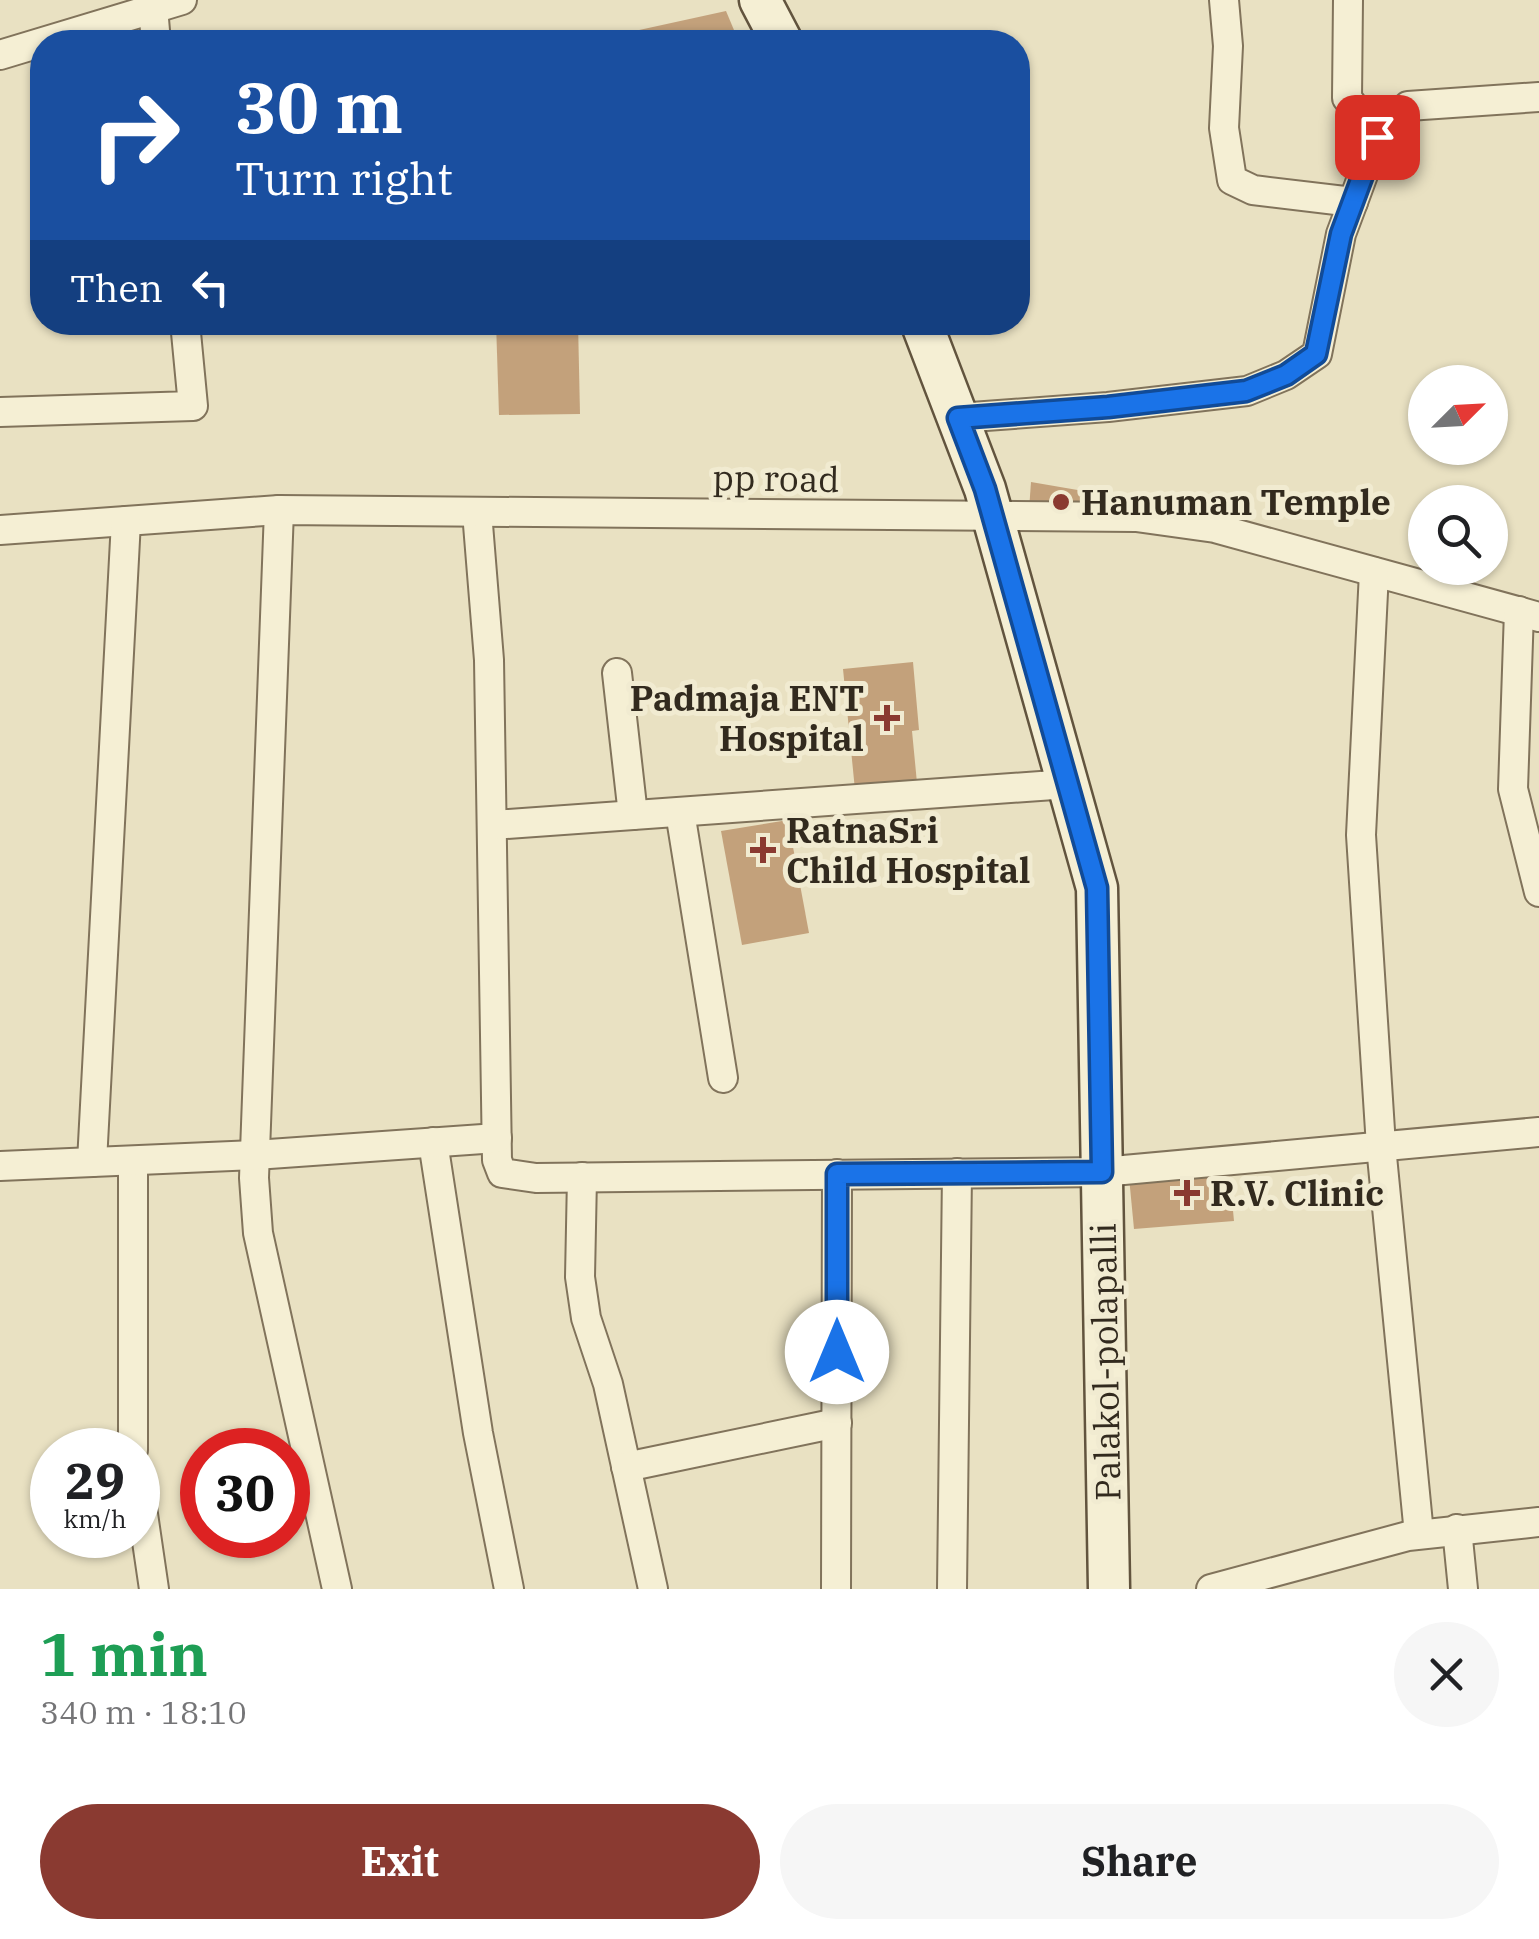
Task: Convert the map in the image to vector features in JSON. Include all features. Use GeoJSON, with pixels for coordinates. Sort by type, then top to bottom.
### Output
{"type":"FeatureCollection","features":[{"type":"Feature","properties":{"kind":"street"},"geometry":{"type":"LineString","coordinates":[[80,30],[182,0]]}},
{"type":"Feature","properties":{"kind":"street"},"geometry":{"type":"LineString","coordinates":[[760,0],[776,30]]}},
{"type":"Feature","properties":{"kind":"street"},"geometry":{"type":"LineString","coordinates":[[1224,0],[1228,46],[1224,128],[1232,180],[1253,190],[1353,202]]}},
{"type":"Feature","properties":{"kind":"street"},"geometry":{"type":"LineString","coordinates":[[1348,0],[1347,98],[1377,137]]}},
{"type":"Feature","properties":{"kind":"street"},"geometry":{"type":"LineString","coordinates":[[153,8],[155,30]]}},
{"type":"Feature","properties":{"kind":"street"},"geometry":{"type":"LineString","coordinates":[[0,54],[30,45]]}},
{"type":"Feature","properties":{"kind":"street"},"geometry":{"type":"LineString","coordinates":[[958,418],[1108,407],[1246,391],[1286,375],[1316,354],[1341,234],[1377,137],[1408,106],[1539,97]]}},
{"type":"Feature","properties":{"kind":"street"},"geometry":{"type":"LineString","coordinates":[[0,412],[193,406],[186,335]]}},
{"type":"Feature","properties":{"kind":"street","name":"Palakol-polapalli"},"geometry":{"type":"LineString","coordinates":[[926,335],[993,517],[1097,888],[1109,1589]]}},
{"type":"Feature","properties":{"kind":"street"},"geometry":{"type":"LineString","coordinates":[[279,510],[256,1155],[258,1233],[337,1589]]}},
{"type":"Feature","properties":{"kind":"street","name":"pp road"},"geometry":{"type":"LineString","coordinates":[[0,530],[279,510],[1136,517],[1215,528],[1529,614]]}},
{"type":"Feature","properties":{"kind":"street"},"geometry":{"type":"LineString","coordinates":[[477,512],[489,660],[496,1160],[502,1173],[536,1178],[1102,1172],[1539,1132]]}},
{"type":"Feature","properties":{"kind":"street"},"geometry":{"type":"LineString","coordinates":[[92,1162],[126,522]]}},
{"type":"Feature","properties":{"kind":"street"},"geometry":{"type":"LineString","coordinates":[[1374,572],[1360,835],[1381,1146],[1418,1534]]}},
{"type":"Feature","properties":{"kind":"street"},"geometry":{"type":"LineString","coordinates":[[1529,614],[1514,789],[1539,892]]}},
{"type":"Feature","properties":{"kind":"street"},"geometry":{"type":"LineString","coordinates":[[617,673],[633,815]]}},
{"type":"Feature","properties":{"kind":"street"},"geometry":{"type":"LineString","coordinates":[[492,825],[1068,784]]}},
{"type":"Feature","properties":{"kind":"street"},"geometry":{"type":"LineString","coordinates":[[680,812],[724,1078]]}},
{"type":"Feature","properties":{"kind":"street"},"geometry":{"type":"LineString","coordinates":[[0,1166],[256,1155],[498,1138]]}},
{"type":"Feature","properties":{"kind":"street"},"geometry":{"type":"LineString","coordinates":[[434,1142],[478,1433],[510,1589]]}},
{"type":"Feature","properties":{"kind":"street"},"geometry":{"type":"LineString","coordinates":[[133,1161],[133,1428]]}},
{"type":"Feature","properties":{"kind":"street"},"geometry":{"type":"LineString","coordinates":[[836,1589],[837,1174]]}},
{"type":"Feature","properties":{"kind":"street"},"geometry":{"type":"LineString","coordinates":[[952,1589],[956,1174]]}},
{"type":"Feature","properties":{"kind":"street"},"geometry":{"type":"LineString","coordinates":[[582,1177],[580,1276],[586,1318],[608,1384],[653,1589]]}},
{"type":"Feature","properties":{"kind":"street"},"geometry":{"type":"LineString","coordinates":[[626,1467],[837,1423]]}},
{"type":"Feature","properties":{"kind":"street"},"geometry":{"type":"LineString","coordinates":[[1211,1589],[1418,1534],[1539,1522]]}},
{"type":"Feature","properties":{"kind":"street"},"geometry":{"type":"LineString","coordinates":[[1457,1529],[1464,1589]]}},
{"type":"Feature","properties":{"kind":"street"},"geometry":{"type":"LineString","coordinates":[[149,1558],[154,1589]]}},
{"type":"Feature","properties":{"kind":"building"},"geometry":{"type":"Polygon","coordinates":[[[726,11],[734,30],[639,30],[726,11]]]}},
{"type":"Feature","properties":{"kind":"building"},"geometry":{"type":"Polygon","coordinates":[[[496,335],[578,335],[580,414],[499,415],[496,335]]]}},
{"type":"Feature","properties":{"kind":"building","name":"Hanuman Temple"},"geometry":{"type":"Polygon","coordinates":[[[1031,482],[1095,493],[1089,512],[1029,510],[1031,482]]]}},
{"type":"Feature","properties":{"kind":"building"},"geometry":{"type":"Polygon","coordinates":[[[913,662],[919,730],[912,731],[917,783],[855,790],[843,669],[913,662]]]}},
{"type":"Feature","properties":{"kind":"building"},"geometry":{"type":"Polygon","coordinates":[[[788,820],[809,933],[742,945],[721,831],[788,820]]]}},
{"type":"Feature","properties":{"kind":"building"},"geometry":{"type":"Polygon","coordinates":[[[1229,1168],[1234,1221],[1134,1229],[1129,1177],[1229,1168]]]}},
{"type":"Feature","properties":{"kind":"place","name":"Hanuman Temple"},"geometry":{"type":"Point","coordinates":[1061,502]}},
{"type":"Feature","properties":{"kind":"place","name":"Padmaja ENT Hospital"},"geometry":{"type":"Point","coordinates":[887,718]}},
{"type":"Feature","properties":{"kind":"place","name":"RatnaSri Child Hospital"},"geometry":{"type":"Point","coordinates":[763,850]}},
{"type":"Feature","properties":{"kind":"place","name":"R.V. Clinic"},"geometry":{"type":"Point","coordinates":[1187,1193]}},
{"type":"Feature","properties":{"kind":"route"},"geometry":{"type":"LineString","coordinates":[[837,1352],[837,1174],[1102,1172],[1097,888],[985,489],[958,418],[1108,407],[1246,391],[1286,375],[1316,354],[1341,234],[1377,137]]}}]}
